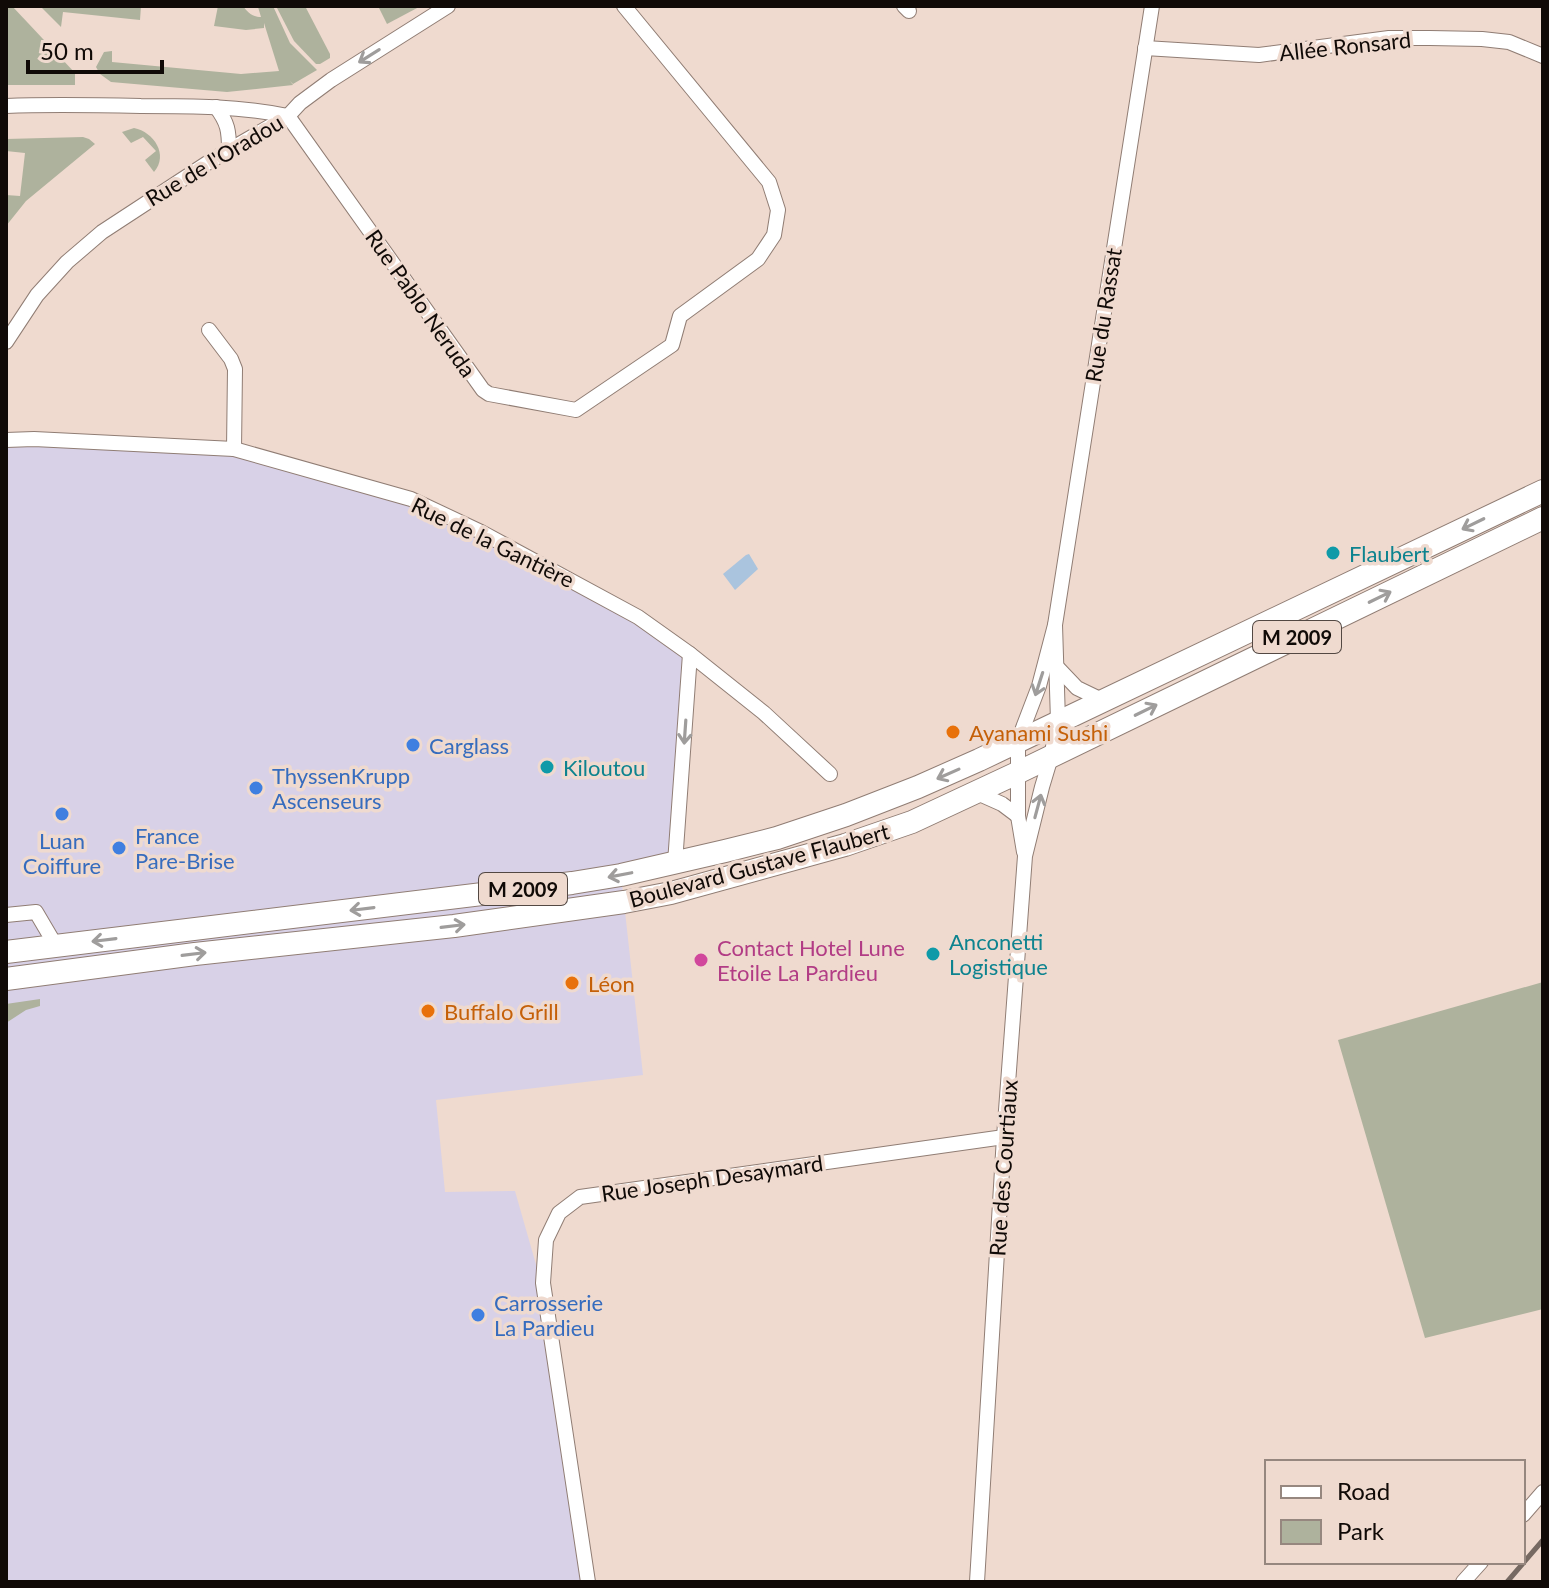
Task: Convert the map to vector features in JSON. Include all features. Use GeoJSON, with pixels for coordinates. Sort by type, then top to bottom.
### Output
{"type":"FeatureCollection","features":[{"type":"Feature","properties":{"kind":"main road","name":"Boulevard Gustave Flaubert"},"geometry":{"type":"LineString","coordinates":[[6,952],[572,883],[675,863],[777,838],[918,787],[1543,491]]}},
{"type":"Feature","properties":{"kind":"main road","name":"Boulevard Gustave Flaubert"},"geometry":{"type":"LineString","coordinates":[[6,979],[195,954],[454,926],[624,902],[671,893],[845,845],[912,822],[1017,773],[1543,518]]}},
{"type":"Feature","properties":{"kind":"street","name":"Rue de l'Oradou"},"geometry":{"type":"LineString","coordinates":[[6,342],[37,295],[80,250],[131,211],[288,116],[331,80],[448,6]]}},
{"type":"Feature","properties":{"kind":"street","name":"Rue Pablo Neruda"},"geometry":{"type":"LineString","coordinates":[[288,116],[483,390],[489,394],[576,410],[672,345],[680,316],[758,259],[774,235],[778,210],[769,182],[624,6]]}},
{"type":"Feature","properties":{"kind":"street","name":"Rue du Rassat"},"geometry":{"type":"LineString","coordinates":[[1017,773],[1018,741],[1039,686],[1055,625],[1152,6]]}},
{"type":"Feature","properties":{"kind":"street","name":"Allée Ronsard"},"geometry":{"type":"LineString","coordinates":[[1145,48],[1259,55],[1389,38],[1469,38],[1509,42],[1543,56]]}},
{"type":"Feature","properties":{"kind":"street"},"geometry":{"type":"LineString","coordinates":[[6,106],[216,107],[257,109],[288,116]]}},
{"type":"Feature","properties":{"kind":"street"},"geometry":{"type":"LineString","coordinates":[[216,107],[225,119],[229,150]]}},
{"type":"Feature","properties":{"kind":"street"},"geometry":{"type":"LineString","coordinates":[[209,330],[235,369],[234,449]]}},
{"type":"Feature","properties":{"kind":"street","name":"Rue de la Gantière"},"geometry":{"type":"LineString","coordinates":[[6,440],[234,449],[411,499],[481,532],[625,609],[690,654],[764,713],[830,774]]}},
{"type":"Feature","properties":{"kind":"street","name":"Rue du Rassat"},"geometry":{"type":"LineString","coordinates":[[1051,757],[1058,721],[1055,625]]}},
{"type":"Feature","properties":{"kind":"street"},"geometry":{"type":"LineString","coordinates":[[675,863],[690,654]]}},
{"type":"Feature","properties":{"kind":"street"},"geometry":{"type":"LineString","coordinates":[[1057,667],[1077,688],[1104,701]]}},
{"type":"Feature","properties":{"kind":"street","name":"Rue des Courtiaux"},"geometry":{"type":"LineString","coordinates":[[977,1582],[1004,1137],[1025,856],[1051,757]]}},
{"type":"Feature","properties":{"kind":"street"},"geometry":{"type":"LineString","coordinates":[[1017,773],[1018,816],[1025,856]]}},
{"type":"Feature","properties":{"kind":"street"},"geometry":{"type":"LineString","coordinates":[[975,792],[1002,804],[1018,816]]}},
{"type":"Feature","properties":{"kind":"street"},"geometry":{"type":"LineString","coordinates":[[6,915],[36,912],[56,946]]}},
{"type":"Feature","properties":{"kind":"street","name":"Rue Joseph Desaymard"},"geometry":{"type":"LineString","coordinates":[[588,1582],[543,1283],[546,1240],[559,1213],[580,1197],[1004,1137]]}},
{"type":"Feature","properties":{"kind":"street"},"geometry":{"type":"LineString","coordinates":[[1525,1513],[1543,1492]]}},
{"type":"Feature","properties":{"kind":"street"},"geometry":{"type":"LineString","coordinates":[[1463,1582],[1479,1564]]}},
{"type":"Feature","properties":{"kind":"shaded area"},"geometry":{"type":"Polygon","coordinates":[[[34,439],[234,449],[411,499],[690,654],[675,863],[621,875],[643,1075],[436,1100],[445,1192],[515,1191],[541,1282],[588,1582],[6,1582],[6,446],[34,439]]]}},
{"type":"Feature","properties":{"kind":"green space"},"geometry":{"type":"Polygon","coordinates":[[[6,6],[12,6],[75,73],[75,85],[6,85],[6,6]]]}},
{"type":"Feature","properties":{"kind":"green space"},"geometry":{"type":"Polygon","coordinates":[[[40,6],[141,6],[140,20],[63,12],[61,27],[40,6]]]}},
{"type":"Feature","properties":{"kind":"green space"},"geometry":{"type":"Polygon","coordinates":[[[218,6],[243,6],[251,14],[261,17],[258,7],[252,6],[273,6],[290,43],[317,70],[293,84],[290,81],[293,85],[227,92],[111,82],[96,67],[104,52],[112,51],[112,62],[241,74],[279,71],[264,23],[264,28],[246,30],[214,26],[218,6]]]}},
{"type":"Feature","properties":{"kind":"green space"},"geometry":{"type":"Polygon","coordinates":[[[276,6],[305,6],[330,58],[316,64],[294,41],[276,6]]]}},
{"type":"Feature","properties":{"kind":"green space"},"geometry":{"type":"Polygon","coordinates":[[[378,6],[419,6],[419,7],[387,24],[378,6]]]}},
{"type":"Feature","properties":{"kind":"green space"},"geometry":{"type":"Polygon","coordinates":[[[134,128],[148,134],[157,145],[160,159],[154,172],[145,160],[156,151],[143,137],[131,143],[122,132],[134,128]]]}},
{"type":"Feature","properties":{"kind":"green space"},"geometry":{"type":"Polygon","coordinates":[[[83,137],[95,144],[26,201],[6,226],[6,195],[20,196],[25,153],[6,151],[6,139],[83,137]]]}},
{"type":"Feature","properties":{"kind":"green space"},"geometry":{"type":"Polygon","coordinates":[[[1543,982],[1543,1309],[1425,1338],[1338,1040],[1543,982]]]}},
{"type":"Feature","properties":{"kind":"green space"},"geometry":{"type":"Polygon","coordinates":[[[40,999],[40,1006],[26,1010],[6,1023],[6,1004],[40,999]]]}},
{"type":"Feature","properties":{"kind":"water"},"geometry":{"type":"Polygon","coordinates":[[[749,554],[758,569],[735,590],[723,574],[749,554]]]}},
{"type":"Feature","properties":{"kind":"railway"},"geometry":{"type":"LineString","coordinates":[[1525,1561],[1543,1540]]}},
{"type":"Feature","properties":{"kind":"railway"},"geometry":{"type":"LineString","coordinates":[[1507,1582],[1522,1564]]}},
{"type":"Feature","properties":{"kind":"place","name":"Flaubert"},"geometry":{"type":"Point","coordinates":[1333,553]}},
{"type":"Feature","properties":{"kind":"place","name":"Ayanami Sushi"},"geometry":{"type":"Point","coordinates":[953,732]}},
{"type":"Feature","properties":{"kind":"place","name":"Carglass"},"geometry":{"type":"Point","coordinates":[413,745]}},
{"type":"Feature","properties":{"kind":"place","name":"Kiloutou"},"geometry":{"type":"Point","coordinates":[547,767]}},
{"type":"Feature","properties":{"kind":"place","name":"ThyssenKrupp Ascenseurs"},"geometry":{"type":"Point","coordinates":[256,788]}},
{"type":"Feature","properties":{"kind":"place","name":"Luan Coiffure"},"geometry":{"type":"Point","coordinates":[62,814]}},
{"type":"Feature","properties":{"kind":"place","name":"France Pare-Brise"},"geometry":{"type":"Point","coordinates":[119,848]}},
{"type":"Feature","properties":{"kind":"place","name":"Anconetti Logistique"},"geometry":{"type":"Point","coordinates":[933,954]}},
{"type":"Feature","properties":{"kind":"place","name":"Contact Hotel Lune Etoile La Pardieu"},"geometry":{"type":"Point","coordinates":[701,960]}},
{"type":"Feature","properties":{"kind":"place","name":"Léon"},"geometry":{"type":"Point","coordinates":[572,983]}},
{"type":"Feature","properties":{"kind":"place","name":"Buffalo Grill"},"geometry":{"type":"Point","coordinates":[428,1011]}},
{"type":"Feature","properties":{"kind":"place","name":"Carrosserie La Pardieu"},"geometry":{"type":"Point","coordinates":[478,1315]}}]}
